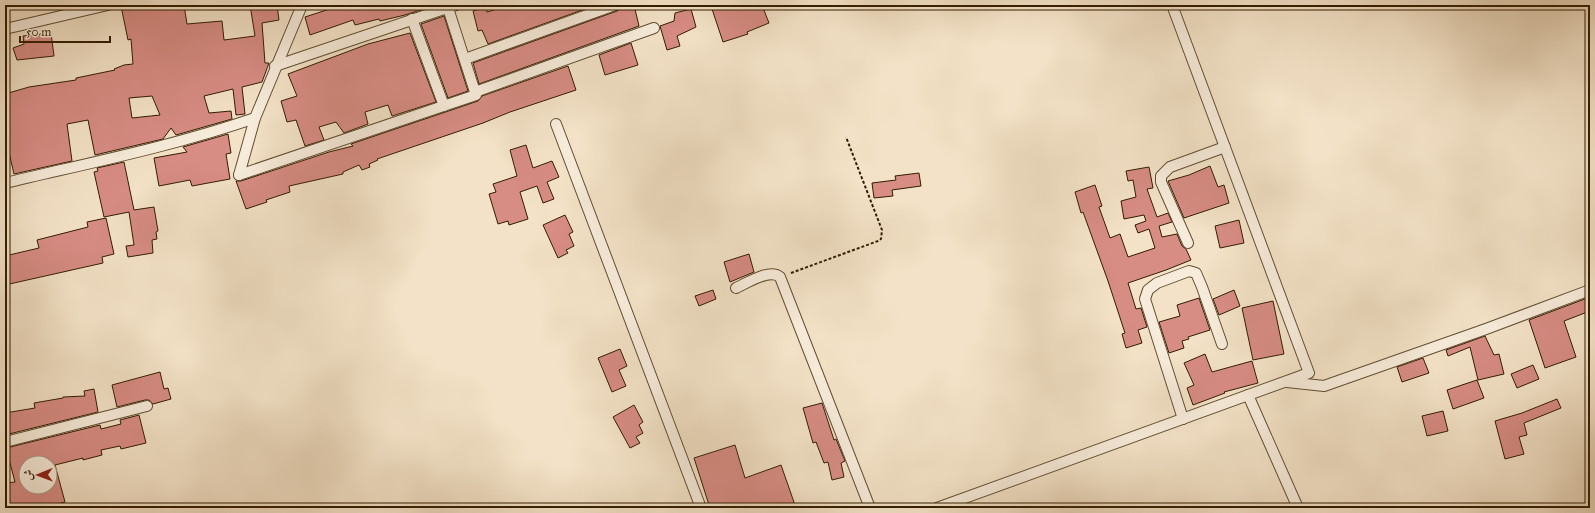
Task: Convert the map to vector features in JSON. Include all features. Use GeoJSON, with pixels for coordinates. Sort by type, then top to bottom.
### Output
{"type":"FeatureCollection","features":[{"type":"Feature","properties":{"kind":"street"},"geometry":{"type":"LineString","coordinates":[[5,29],[108,5]]}},
{"type":"Feature","properties":{"kind":"street"},"geometry":{"type":"LineString","coordinates":[[302,5],[275,66],[255,118],[239,175],[444,106],[476,94],[476,92],[654,28]]}},
{"type":"Feature","properties":{"kind":"street"},"geometry":{"type":"LineString","coordinates":[[465,59],[615,5]]}},
{"type":"Feature","properties":{"kind":"street"},"geometry":{"type":"LineString","coordinates":[[937,508],[1309,373],[1172,5]]}},
{"type":"Feature","properties":{"kind":"street"},"geometry":{"type":"LineString","coordinates":[[275,66],[450,6],[476,92]]}},
{"type":"Feature","properties":{"kind":"street"},"geometry":{"type":"LineString","coordinates":[[412,19],[444,106]]}},
{"type":"Feature","properties":{"kind":"street"},"geometry":{"type":"LineString","coordinates":[[5,183],[157,146],[226,128],[255,118]]}},
{"type":"Feature","properties":{"kind":"street"},"geometry":{"type":"LineString","coordinates":[[556,124],[701,508]]}},
{"type":"Feature","properties":{"kind":"street"},"geometry":{"type":"LineString","coordinates":[[1188,243],[1161,182],[1161,176],[1170,168],[1225,147]]}},
{"type":"Feature","properties":{"kind":"street"},"geometry":{"type":"LineString","coordinates":[[1183,419],[1145,299],[1148,290],[1157,283],[1189,271],[1196,273],[1222,344]]}},
{"type":"Feature","properties":{"kind":"street"},"geometry":{"type":"LineString","coordinates":[[736,288],[768,273],[777,274],[780,277],[870,508]]}},
{"type":"Feature","properties":{"kind":"street"},"geometry":{"type":"LineString","coordinates":[[1284,382],[1324,386],[1486,329],[1590,290]]}},
{"type":"Feature","properties":{"kind":"street"},"geometry":{"type":"LineString","coordinates":[[1248,395],[1298,508]]}},
{"type":"Feature","properties":{"kind":"street"},"geometry":{"type":"LineString","coordinates":[[5,442],[147,406]]}},
{"type":"Feature","properties":{"kind":"path"},"geometry":{"type":"LineString","coordinates":[[780,277],[881,239],[882,230],[846,137]]}},
{"type":"Feature","properties":{"kind":"building"},"geometry":{"type":"Polygon","coordinates":[[[184,5],[187,24],[222,21],[224,40],[255,36],[250,5],[277,5],[279,20],[262,23],[265,63],[269,63],[262,82],[242,87],[245,114],[236,115],[233,89],[204,96],[209,113],[231,111],[232,119],[176,135],[171,128],[163,139],[95,155],[88,120],[67,124],[72,161],[14,174],[7,144],[5,145],[5,94],[29,87],[76,80],[76,78],[115,70],[114,69],[124,65],[133,64],[131,39],[128,40],[121,6],[184,5]],[[152,96],[129,98],[132,118],[160,115],[152,96]]]}},
{"type":"Feature","properties":{"kind":"building"},"geometry":{"type":"Polygon","coordinates":[[[342,5],[436,5],[380,21],[379,19],[355,25],[353,20],[310,35],[305,17],[342,5]]]}},
{"type":"Feature","properties":{"kind":"building"},"geometry":{"type":"Polygon","coordinates":[[[507,5],[596,5],[488,44],[482,30],[478,31],[473,11],[486,7],[487,12],[507,5]]]}},
{"type":"Feature","properties":{"kind":"building"},"geometry":{"type":"Polygon","coordinates":[[[621,5],[634,5],[639,26],[479,84],[473,63],[617,11],[620,9],[621,5]]]}},
{"type":"Feature","properties":{"kind":"building"},"geometry":{"type":"Polygon","coordinates":[[[724,5],[737,5],[739,9],[749,5],[762,5],[769,23],[747,32],[748,34],[723,42],[712,9],[724,5]]]}},
{"type":"Feature","properties":{"kind":"building"},"geometry":{"type":"Polygon","coordinates":[[[691,9],[696,27],[677,36],[680,46],[667,50],[660,26],[674,21],[675,13],[691,9]]]}},
{"type":"Feature","properties":{"kind":"building"},"geometry":{"type":"Polygon","coordinates":[[[444,16],[468,91],[448,98],[421,24],[444,16]]]}},
{"type":"Feature","properties":{"kind":"building"},"geometry":{"type":"Polygon","coordinates":[[[51,33],[54,56],[17,60],[13,48],[24,44],[23,36],[51,33]]]}},
{"type":"Feature","properties":{"kind":"building"},"geometry":{"type":"Polygon","coordinates":[[[410,33],[436,102],[392,116],[388,105],[365,112],[368,124],[344,133],[336,122],[319,127],[324,140],[305,146],[296,120],[287,122],[281,101],[297,96],[288,74],[368,44],[410,33]]]}},
{"type":"Feature","properties":{"kind":"building"},"geometry":{"type":"Polygon","coordinates":[[[631,43],[638,65],[605,75],[599,55],[631,43]]]}},
{"type":"Feature","properties":{"kind":"building"},"geometry":{"type":"Polygon","coordinates":[[[568,66],[576,90],[377,159],[378,160],[369,164],[370,167],[362,170],[359,165],[343,172],[343,174],[289,186],[290,192],[246,209],[236,181],[241,181],[329,152],[353,146],[351,144],[478,101],[482,96],[568,66]]]}},
{"type":"Feature","properties":{"kind":"building"},"geometry":{"type":"Polygon","coordinates":[[[228,134],[231,153],[226,154],[230,179],[192,186],[190,180],[159,186],[154,158],[187,152],[183,147],[228,134]]]}},
{"type":"Feature","properties":{"kind":"building"},"geometry":{"type":"Polygon","coordinates":[[[526,145],[533,168],[552,161],[559,177],[547,182],[554,199],[543,203],[537,186],[520,192],[528,219],[509,225],[508,221],[498,224],[489,194],[496,192],[493,184],[517,176],[510,150],[526,145]]]}},
{"type":"Feature","properties":{"kind":"building"},"geometry":{"type":"Polygon","coordinates":[[[124,162],[134,210],[154,207],[158,231],[156,232],[157,239],[152,240],[153,253],[128,257],[126,246],[134,245],[129,212],[104,217],[94,172],[98,171],[97,168],[124,162]]]}},
{"type":"Feature","properties":{"kind":"building"},"geometry":{"type":"Polygon","coordinates":[[[1210,166],[1218,187],[1224,185],[1229,203],[1184,218],[1168,181],[1189,175],[1210,166]]]}},
{"type":"Feature","properties":{"kind":"building"},"geometry":{"type":"Polygon","coordinates":[[[1149,167],[1153,188],[1147,189],[1157,217],[1168,213],[1172,222],[1159,226],[1162,237],[1177,234],[1182,246],[1186,249],[1191,260],[1128,283],[1136,309],[1141,308],[1147,327],[1138,330],[1142,343],[1126,348],[1122,334],[1125,333],[1108,281],[1083,212],[1081,213],[1075,192],[1095,185],[1102,206],[1099,207],[1110,238],[1120,234],[1128,257],[1155,248],[1149,229],[1138,233],[1135,225],[1146,221],[1144,215],[1124,219],[1121,201],[1136,197],[1133,180],[1128,181],[1126,171],[1149,167]]]}},
{"type":"Feature","properties":{"kind":"building"},"geometry":{"type":"Polygon","coordinates":[[[919,173],[921,186],[892,190],[893,196],[874,198],[872,183],[896,180],[895,176],[919,173]]]}},
{"type":"Feature","properties":{"kind":"building"},"geometry":{"type":"Polygon","coordinates":[[[565,215],[573,232],[569,234],[574,246],[566,250],[568,253],[558,258],[543,225],[565,215]]]}},
{"type":"Feature","properties":{"kind":"building"},"geometry":{"type":"Polygon","coordinates":[[[106,218],[114,254],[102,257],[103,263],[5,285],[5,256],[39,248],[37,240],[88,227],[87,222],[106,218]]]}},
{"type":"Feature","properties":{"kind":"building"},"geometry":{"type":"Polygon","coordinates":[[[1239,220],[1244,243],[1220,248],[1215,226],[1239,220]]]}},
{"type":"Feature","properties":{"kind":"building"},"geometry":{"type":"Polygon","coordinates":[[[749,254],[754,272],[730,282],[724,262],[749,254]]]}},
{"type":"Feature","properties":{"kind":"building"},"geometry":{"type":"Polygon","coordinates":[[[713,290],[716,299],[699,306],[695,296],[713,290]]]}},
{"type":"Feature","properties":{"kind":"building"},"geometry":{"type":"Polygon","coordinates":[[[1234,290],[1240,306],[1219,315],[1213,299],[1234,290]]]}},
{"type":"Feature","properties":{"kind":"building"},"geometry":{"type":"Polygon","coordinates":[[[1590,297],[1590,311],[1564,321],[1576,357],[1545,368],[1529,320],[1590,297]]]}},
{"type":"Feature","properties":{"kind":"building"},"geometry":{"type":"Polygon","coordinates":[[[1199,298],[1210,330],[1188,337],[1189,339],[1182,341],[1184,348],[1169,353],[1159,322],[1180,316],[1177,305],[1199,298]]]}},
{"type":"Feature","properties":{"kind":"building"},"geometry":{"type":"Polygon","coordinates":[[[1273,301],[1284,354],[1253,360],[1242,308],[1273,301]]]}},
{"type":"Feature","properties":{"kind":"building"},"geometry":{"type":"Polygon","coordinates":[[[1485,336],[1494,355],[1499,354],[1504,374],[1478,380],[1470,347],[1448,356],[1446,350],[1485,336]]]}},
{"type":"Feature","properties":{"kind":"building"},"geometry":{"type":"Polygon","coordinates":[[[620,349],[627,366],[619,370],[626,386],[612,392],[598,358],[620,349]]]}},
{"type":"Feature","properties":{"kind":"building"},"geometry":{"type":"Polygon","coordinates":[[[1205,354],[1212,372],[1252,361],[1258,383],[1224,392],[1225,393],[1193,405],[1187,388],[1194,385],[1184,363],[1205,354]]]}},
{"type":"Feature","properties":{"kind":"building"},"geometry":{"type":"Polygon","coordinates":[[[1423,358],[1429,373],[1402,382],[1397,367],[1423,358]]]}},
{"type":"Feature","properties":{"kind":"building"},"geometry":{"type":"Polygon","coordinates":[[[1533,365],[1539,379],[1517,388],[1511,374],[1533,365]]]}},
{"type":"Feature","properties":{"kind":"building"},"geometry":{"type":"Polygon","coordinates":[[[160,372],[164,389],[168,388],[171,399],[153,404],[149,400],[145,400],[117,407],[112,385],[160,372]]]}},
{"type":"Feature","properties":{"kind":"building"},"geometry":{"type":"Polygon","coordinates":[[[1477,380],[1484,398],[1453,409],[1447,390],[1477,380]]]}},
{"type":"Feature","properties":{"kind":"building"},"geometry":{"type":"Polygon","coordinates":[[[94,389],[98,412],[5,435],[5,413],[35,408],[34,403],[63,397],[85,396],[84,391],[94,389]]]}},
{"type":"Feature","properties":{"kind":"building"},"geometry":{"type":"Polygon","coordinates":[[[1557,399],[1561,408],[1524,423],[1527,435],[1519,437],[1524,454],[1505,459],[1495,421],[1522,413],[1557,399]]]}},
{"type":"Feature","properties":{"kind":"building"},"geometry":{"type":"Polygon","coordinates":[[[822,403],[834,440],[836,439],[845,461],[841,463],[844,477],[832,480],[828,462],[824,463],[816,442],[813,443],[803,408],[822,403]]]}},
{"type":"Feature","properties":{"kind":"building"},"geometry":{"type":"Polygon","coordinates":[[[634,405],[643,422],[639,425],[643,433],[636,437],[640,443],[630,448],[613,417],[634,405]]]}},
{"type":"Feature","properties":{"kind":"building"},"geometry":{"type":"Polygon","coordinates":[[[1443,411],[1448,431],[1427,436],[1422,416],[1443,411]]]}},
{"type":"Feature","properties":{"kind":"building"},"geometry":{"type":"Polygon","coordinates":[[[139,415],[146,443],[121,449],[120,446],[101,450],[102,455],[58,464],[58,455],[18,455],[18,495],[58,495],[58,476],[65,502],[43,508],[5,508],[5,483],[15,482],[6,448],[100,425],[101,429],[121,424],[120,420],[139,415]]]}},
{"type":"Feature","properties":{"kind":"building"},"geometry":{"type":"Polygon","coordinates":[[[735,445],[745,478],[781,465],[796,508],[710,508],[694,458],[735,445]]]}}]}
